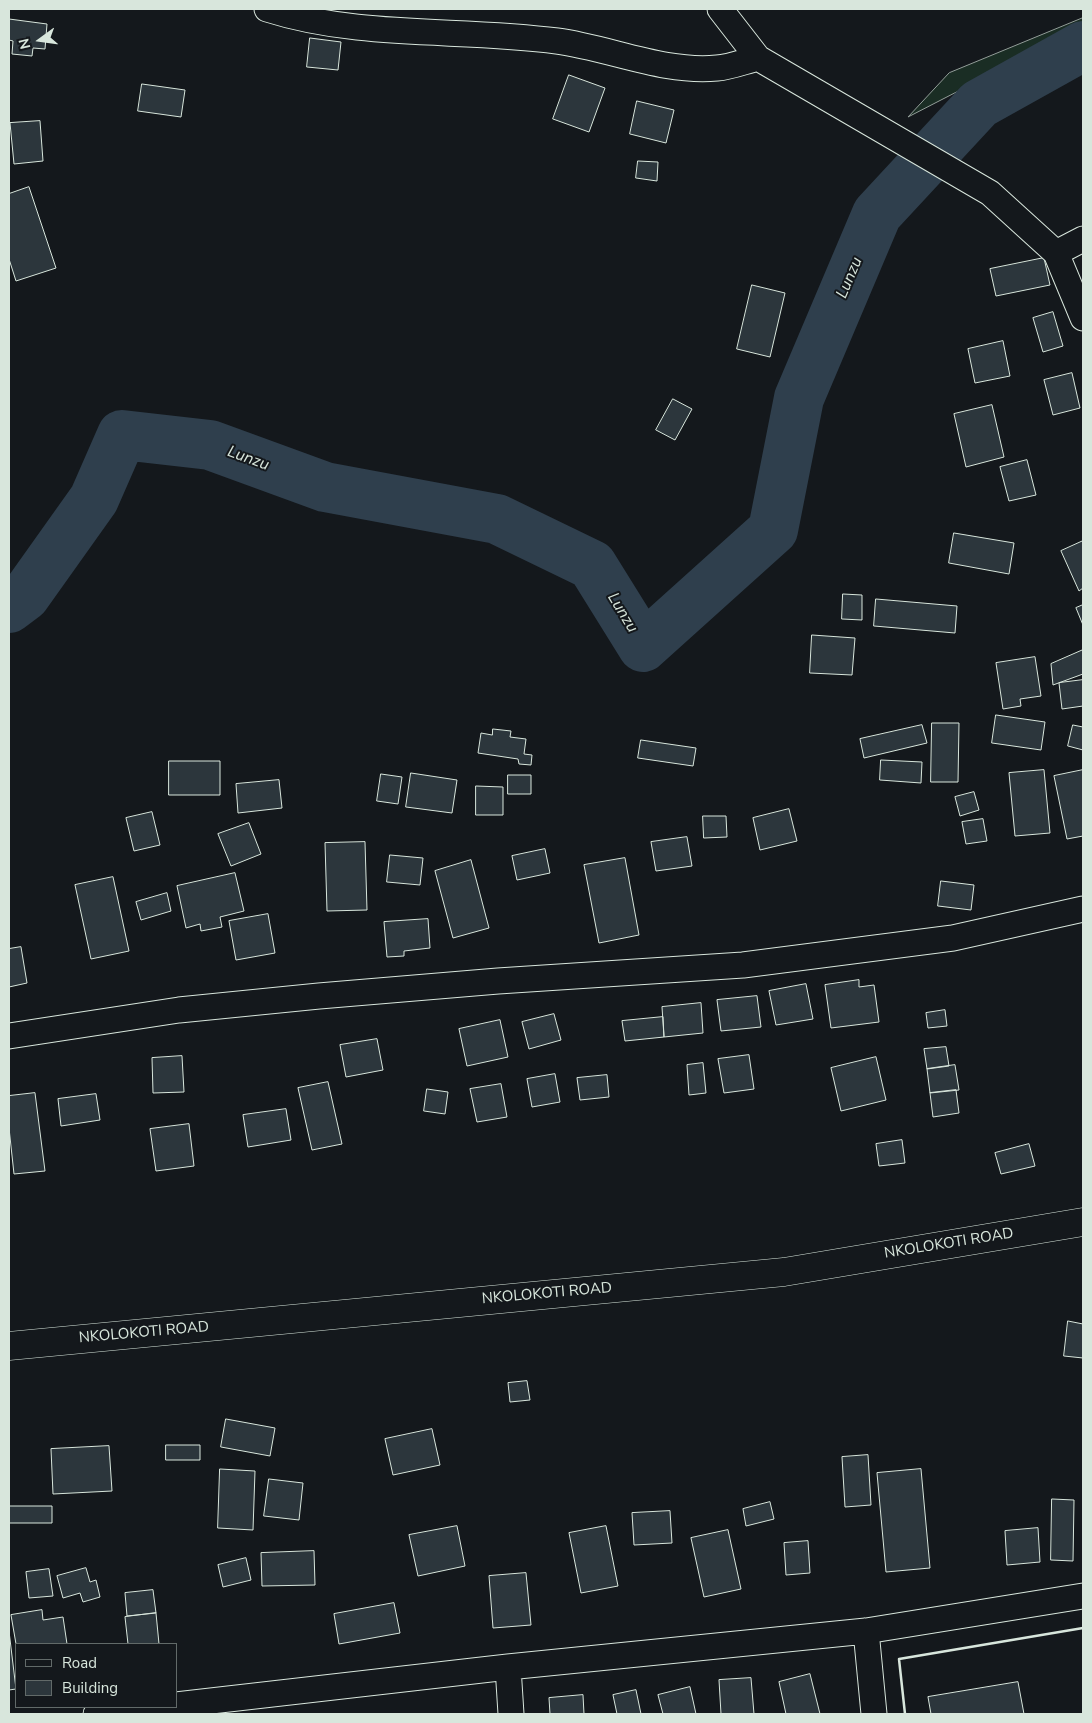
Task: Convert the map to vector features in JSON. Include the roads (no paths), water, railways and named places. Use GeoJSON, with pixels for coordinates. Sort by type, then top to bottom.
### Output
{"type":"FeatureCollection","features":[{"type":"Feature","properties":{"kind":"main road","name":"NKOLOKOTI ROAD"},"geometry":{"type":"LineString","coordinates":[[9,1346],[784,1272],[1083,1222]]}},
{"type":"Feature","properties":{"kind":"street"},"geometry":{"type":"LineString","coordinates":[[267,9],[360,29],[457,32],[557,41],[695,68],[719,68],[758,58]]}},
{"type":"Feature","properties":{"kind":"street"},"geometry":{"type":"LineString","coordinates":[[720,9],[758,58],[990,193],[1056,253],[1083,318]]}},
{"type":"Feature","properties":{"kind":"street"},"geometry":{"type":"LineString","coordinates":[[1056,253],[1083,239]]}},
{"type":"Feature","properties":{"kind":"street"},"geometry":{"type":"LineString","coordinates":[[9,1036],[178,1010],[310,997],[498,981],[743,964],[952,938],[1083,909]]}},
{"type":"Feature","properties":{"kind":"street"},"geometry":{"type":"LineString","coordinates":[[178,1705],[866,1631],[1083,1596]]}},
{"type":"Feature","properties":{"kind":"street"},"geometry":{"type":"LineString","coordinates":[[866,1631],[874,1714]]}},
{"type":"Feature","properties":{"kind":"street"},"geometry":{"type":"LineString","coordinates":[[508,1668],[511,1714]]}},
{"type":"Feature","properties":{"kind":"street"},"geometry":{"type":"LineString","coordinates":[[96,1714],[153,1708]]}},
{"type":"Feature","properties":{"kind":"waterway","name":"Lunzu"},"geometry":{"type":"LineString","coordinates":[[9,608],[25,596],[94,499],[122,435],[210,445],[325,487],[497,519],[592,565],[643,647],[773,530],[799,398],[877,214],[979,104],[1083,46]]}}]}
